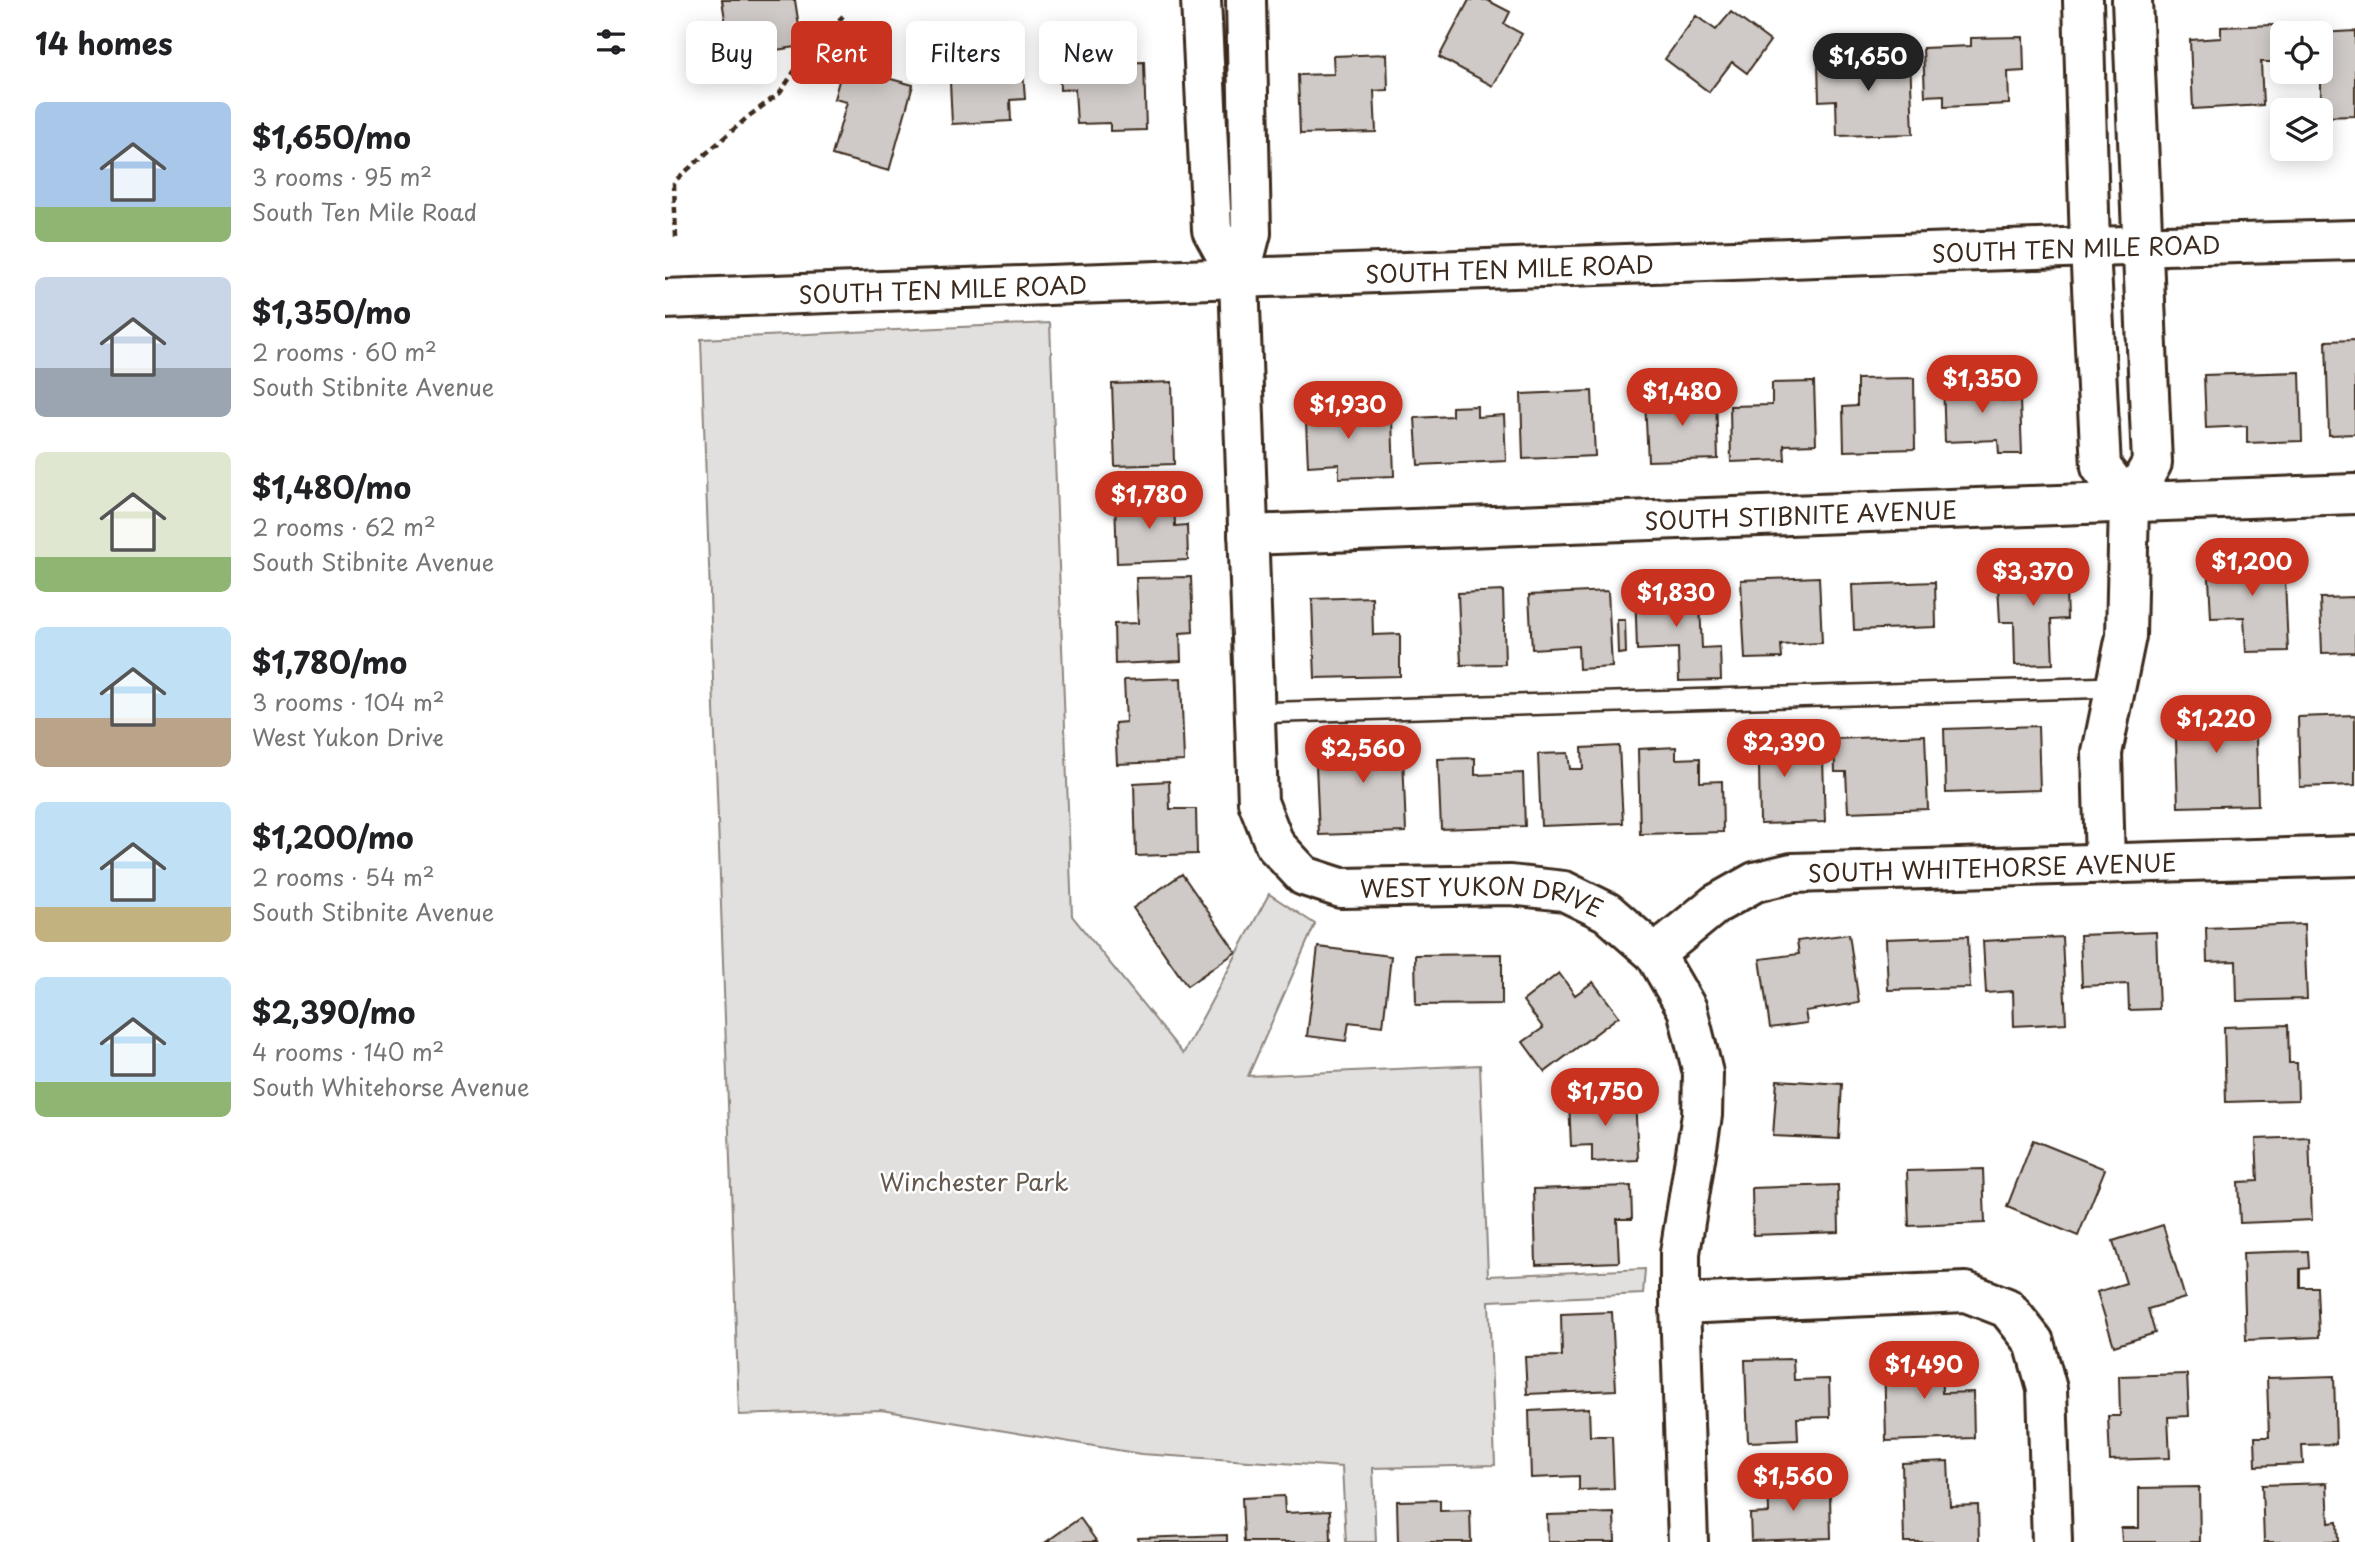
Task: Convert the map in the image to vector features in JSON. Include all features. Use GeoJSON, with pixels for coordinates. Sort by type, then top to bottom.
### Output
{"type":"FeatureCollection","features":[{"type":"Feature","properties":{"kind":"street"},"geometry":{"type":"LineString","coordinates":[[1201,0],[1212,230],[1239,279]]}},
{"type":"Feature","properties":{"kind":"street"},"geometry":{"type":"LineString","coordinates":[[1239,279],[1251,233],[1246,0]]}},
{"type":"Feature","properties":{"kind":"street"},"geometry":{"type":"LineString","coordinates":[[2083,0],[2090,247],[2101,467],[2129,503]]}},
{"type":"Feature","properties":{"kind":"street"},"geometry":{"type":"LineString","coordinates":[[2105,864],[2102,753],[2126,636],[2129,503],[2152,463],[2132,0]]}},
{"type":"Feature","properties":{"kind":"street","name":"SOUTH TEN MILE ROAD"},"geometry":{"type":"LineString","coordinates":[[665,299],[2090,247],[2355,240]]}},
{"type":"Feature","properties":{"kind":"street","name":"WEST YUKON DRIVE"},"geometry":{"type":"LineString","coordinates":[[1239,279],[1258,802],[1275,845],[1304,876],[1341,888],[1510,885],[1564,891],[1607,912],[1655,954],[1687,1009],[1703,1073],[1702,1115],[1680,1253],[1688,1542]]}},
{"type":"Feature","properties":{"kind":"street","name":"SOUTH STIBNITE AVENUE"},"geometry":{"type":"LineString","coordinates":[[1248,535],[2355,494]]}},
{"type":"Feature","properties":{"kind":"street","name":"SOUTH WHITEHORSE AVENUE"},"geometry":{"type":"LineString","coordinates":[[1655,954],[1716,904],[1755,882],[1792,873],[2355,856]]}},
{"type":"Feature","properties":{"kind":"street"},"geometry":{"type":"LineString","coordinates":[[1680,1304],[1966,1292],[2007,1308],[2034,1342],[2047,1389],[2052,1542]]}},
{"type":"Feature","properties":{"kind":"lane"},"geometry":{"type":"LineString","coordinates":[[1254,713],[2115,687]]}},
{"type":"Feature","properties":{"kind":"path"},"geometry":{"type":"LineString","coordinates":[[675,238],[674,184],[677,179],[749,116],[780,93],[803,58],[843,16]]}},
{"type":"Feature","properties":{"kind":"green space","name":"Winchester Park"},"geometry":{"type":"Polygon","coordinates":[[[1050,323],[1072,916],[1183,1054],[1269,894],[1315,924],[1248,1076],[1480,1065],[1488,1276],[1645,1269],[1643,1294],[1489,1301],[1495,1465],[1373,1468],[1376,1542],[1346,1542],[1342,1467],[1141,1454],[881,1410],[739,1415],[701,339],[1050,323]]]}},
{"type":"Feature","properties":{"kind":"building"},"geometry":{"type":"Polygon","coordinates":[[[722,0],[795,0],[798,21],[791,21],[791,48],[777,50],[777,21],[725,21],[722,0]]]}},
{"type":"Feature","properties":{"kind":"building"},"geometry":{"type":"Polygon","coordinates":[[[1469,0],[1487,0],[1510,12],[1504,24],[1522,34],[1493,86],[1439,57],[1469,0]]]}},
{"type":"Feature","properties":{"kind":"building"},"geometry":{"type":"Polygon","coordinates":[[[1731,12],[1770,41],[1747,73],[1732,62],[1709,92],[1665,59],[1696,16],[1716,30],[1731,12]]]}},
{"type":"Feature","properties":{"kind":"building"},"geometry":{"type":"Polygon","coordinates":[[[2270,25],[2270,62],[2261,62],[2263,105],[2193,109],[2190,40],[2221,38],[2221,27],[2270,25]]]}},
{"type":"Feature","properties":{"kind":"building"},"geometry":{"type":"Polygon","coordinates":[[[2355,31],[2355,116],[2333,117],[2333,98],[2321,98],[2321,84],[2333,84],[2333,32],[2355,31]]]}},
{"type":"Feature","properties":{"kind":"building"},"geometry":{"type":"Polygon","coordinates":[[[2023,37],[2024,71],[2008,72],[2009,104],[1944,107],[1944,95],[1925,96],[1923,48],[1971,46],[1971,38],[2023,37]]]}},
{"type":"Feature","properties":{"kind":"building"},"geometry":{"type":"Polygon","coordinates":[[[1866,47],[1866,58],[1910,57],[1913,134],[1837,136],[1836,100],[1819,101],[1818,62],[1834,61],[1834,48],[1866,47]]]}},
{"type":"Feature","properties":{"kind":"building"},"geometry":{"type":"Polygon","coordinates":[[[1387,54],[1388,90],[1374,91],[1376,132],[1300,134],[1298,75],[1334,74],[1333,56],[1387,54]]]}},
{"type":"Feature","properties":{"kind":"building"},"geometry":{"type":"Polygon","coordinates":[[[1137,62],[1144,62],[1146,130],[1110,131],[1110,123],[1077,124],[1075,89],[1060,90],[1060,84],[1137,84],[1137,62]]]}},
{"type":"Feature","properties":{"kind":"building"},"geometry":{"type":"Polygon","coordinates":[[[892,79],[913,85],[889,171],[832,155],[847,102],[834,99],[838,84],[892,84],[892,79]]]}},
{"type":"Feature","properties":{"kind":"building"},"geometry":{"type":"Polygon","coordinates":[[[950,84],[1024,84],[1025,99],[1010,100],[1011,121],[952,124],[950,84]]]}},
{"type":"Feature","properties":{"kind":"building"},"geometry":{"type":"Polygon","coordinates":[[[2355,340],[2355,434],[2329,435],[2326,341],[2355,340]]]}},
{"type":"Feature","properties":{"kind":"building"},"geometry":{"type":"Polygon","coordinates":[[[2300,372],[2302,441],[2247,443],[2247,426],[2206,428],[2204,375],[2300,372]]]}},
{"type":"Feature","properties":{"kind":"building"},"geometry":{"type":"Polygon","coordinates":[[[1914,378],[1915,449],[1844,451],[1843,407],[1857,406],[1857,379],[1914,378]]]}},
{"type":"Feature","properties":{"kind":"building"},"geometry":{"type":"Polygon","coordinates":[[[2003,380],[2003,401],[2020,400],[2022,454],[1999,454],[1998,440],[1945,442],[1943,382],[2003,380]]]}},
{"type":"Feature","properties":{"kind":"building"},"geometry":{"type":"Polygon","coordinates":[[[1172,382],[1174,464],[1115,466],[1112,384],[1172,382]]]}},
{"type":"Feature","properties":{"kind":"building"},"geometry":{"type":"Polygon","coordinates":[[[1814,382],[1816,444],[1784,445],[1785,460],[1731,462],[1730,406],[1772,405],[1772,383],[1814,382]]]}},
{"type":"Feature","properties":{"kind":"building"},"geometry":{"type":"Polygon","coordinates":[[[1592,391],[1595,456],[1523,459],[1521,394],[1592,391]]]}},
{"type":"Feature","properties":{"kind":"building"},"geometry":{"type":"Polygon","coordinates":[[[1667,391],[1692,391],[1692,399],[1716,398],[1718,459],[1648,461],[1645,401],[1668,400],[1667,391]]]}},
{"type":"Feature","properties":{"kind":"building"},"geometry":{"type":"Polygon","coordinates":[[[1346,398],[1348,421],[1392,419],[1394,476],[1339,478],[1339,464],[1308,466],[1305,400],[1346,398]]]}},
{"type":"Feature","properties":{"kind":"building"},"geometry":{"type":"Polygon","coordinates":[[[1477,406],[1477,417],[1504,415],[1506,461],[1418,465],[1415,418],[1452,416],[1452,407],[1477,406]]]}},
{"type":"Feature","properties":{"kind":"building"},"geometry":{"type":"Polygon","coordinates":[[[1174,497],[1175,526],[1187,525],[1188,560],[1117,563],[1115,499],[1174,497]]]}},
{"type":"Feature","properties":{"kind":"building"},"geometry":{"type":"Polygon","coordinates":[[[2284,555],[2288,651],[2246,652],[2244,617],[2211,618],[2208,558],[2284,555]]]}},
{"type":"Feature","properties":{"kind":"building"},"geometry":{"type":"Polygon","coordinates":[[[2065,564],[2067,619],[2051,620],[2053,664],[2015,665],[2014,622],[2000,622],[1997,567],[2065,564]]]}},
{"type":"Feature","properties":{"kind":"building"},"geometry":{"type":"Polygon","coordinates":[[[1191,577],[1193,632],[1180,633],[1181,661],[1115,664],[1114,624],[1138,623],[1136,578],[1191,577]]]}},
{"type":"Feature","properties":{"kind":"building"},"geometry":{"type":"Polygon","coordinates":[[[1819,577],[1822,643],[1781,645],[1782,658],[1745,659],[1741,580],[1819,577]]]}},
{"type":"Feature","properties":{"kind":"building"},"geometry":{"type":"Polygon","coordinates":[[[1935,582],[1936,627],[1854,630],[1852,585],[1935,582]]]}},
{"type":"Feature","properties":{"kind":"building"},"geometry":{"type":"Polygon","coordinates":[[[1699,584],[1702,648],[1720,647],[1721,680],[1679,681],[1678,648],[1637,650],[1635,586],[1699,584]]]}},
{"type":"Feature","properties":{"kind":"building"},"geometry":{"type":"Polygon","coordinates":[[[1503,591],[1505,664],[1461,665],[1458,593],[1503,591]]]}},
{"type":"Feature","properties":{"kind":"building"},"geometry":{"type":"Polygon","coordinates":[[[1608,591],[1612,667],[1579,669],[1578,646],[1532,649],[1529,595],[1608,591]]]}},
{"type":"Feature","properties":{"kind":"building"},"geometry":{"type":"Polygon","coordinates":[[[1372,597],[1373,635],[1400,634],[1400,676],[1315,678],[1312,599],[1372,597]]]}},
{"type":"Feature","properties":{"kind":"building"},"geometry":{"type":"Polygon","coordinates":[[[2355,597],[2355,652],[2322,653],[2320,598],[2355,597]]]}},
{"type":"Feature","properties":{"kind":"building"},"geometry":{"type":"Polygon","coordinates":[[[1617,620],[1625,620],[1626,653],[1618,654],[1617,620]]]}},
{"type":"Feature","properties":{"kind":"building"},"geometry":{"type":"Polygon","coordinates":[[[1181,678],[1184,761],[1117,764],[1115,723],[1126,722],[1124,680],[1181,678]]]}},
{"type":"Feature","properties":{"kind":"building"},"geometry":{"type":"Polygon","coordinates":[[[2255,704],[2258,805],[2178,807],[2175,706],[2255,704]]]}},
{"type":"Feature","properties":{"kind":"building"},"geometry":{"type":"Polygon","coordinates":[[[2355,715],[2355,785],[2300,787],[2298,717],[2355,715]]]}},
{"type":"Feature","properties":{"kind":"building"},"geometry":{"type":"Polygon","coordinates":[[[1780,722],[1781,760],[1823,759],[1825,822],[1760,824],[1759,764],[1745,764],[1744,723],[1780,722]]]}},
{"type":"Feature","properties":{"kind":"building"},"geometry":{"type":"Polygon","coordinates":[[[2038,726],[2040,790],[1946,793],[1944,729],[2038,726]]]}},
{"type":"Feature","properties":{"kind":"building"},"geometry":{"type":"Polygon","coordinates":[[[1402,731],[1406,832],[1319,835],[1316,764],[1333,763],[1332,733],[1402,731]]]}},
{"type":"Feature","properties":{"kind":"building"},"geometry":{"type":"Polygon","coordinates":[[[1925,735],[1928,809],[1848,812],[1846,772],[1835,772],[1834,739],[1925,735]]]}},
{"type":"Feature","properties":{"kind":"building"},"geometry":{"type":"Polygon","coordinates":[[[1619,746],[1623,823],[1541,826],[1538,754],[1568,753],[1570,769],[1583,769],[1582,748],[1619,746]]]}},
{"type":"Feature","properties":{"kind":"building"},"geometry":{"type":"Polygon","coordinates":[[[1676,747],[1676,759],[1700,758],[1700,782],[1722,781],[1723,832],[1640,834],[1638,749],[1676,747]]]}},
{"type":"Feature","properties":{"kind":"building"},"geometry":{"type":"Polygon","coordinates":[[[1475,758],[1475,775],[1523,773],[1525,826],[1441,829],[1438,759],[1475,758]]]}},
{"type":"Feature","properties":{"kind":"building"},"geometry":{"type":"Polygon","coordinates":[[[1169,781],[1170,809],[1196,809],[1197,854],[1136,856],[1134,783],[1169,781]]]}},
{"type":"Feature","properties":{"kind":"building"},"geometry":{"type":"Polygon","coordinates":[[[1182,874],[1236,952],[1187,986],[1133,908],[1182,874]]]}},
{"type":"Feature","properties":{"kind":"building"},"geometry":{"type":"Polygon","coordinates":[[[2304,924],[2307,999],[2237,1001],[2236,961],[2207,962],[2206,928],[2304,924]]]}},
{"type":"Feature","properties":{"kind":"building"},"geometry":{"type":"Polygon","coordinates":[[[2156,932],[2159,1009],[2129,1010],[2128,984],[2082,986],[2080,935],[2156,932]]]}},
{"type":"Feature","properties":{"kind":"building"},"geometry":{"type":"Polygon","coordinates":[[[1849,934],[1859,1003],[1805,1011],[1807,1023],[1770,1028],[1760,959],[1799,954],[1797,941],[1849,934]]]}},
{"type":"Feature","properties":{"kind":"building"},"geometry":{"type":"Polygon","coordinates":[[[1968,936],[1970,988],[1888,990],[1886,939],[1968,936]]]}},
{"type":"Feature","properties":{"kind":"building"},"geometry":{"type":"Polygon","coordinates":[[[2062,937],[2066,1023],[2014,1026],[2013,991],[1986,993],[1983,941],[2062,937]]]}},
{"type":"Feature","properties":{"kind":"building"},"geometry":{"type":"Polygon","coordinates":[[[1318,947],[1391,956],[1383,1026],[1349,1022],[1346,1041],[1307,1036],[1318,947]]]}},
{"type":"Feature","properties":{"kind":"building"},"geometry":{"type":"Polygon","coordinates":[[[1502,954],[1502,1004],[1416,1005],[1415,955],[1502,954]]]}},
{"type":"Feature","properties":{"kind":"building"},"geometry":{"type":"Polygon","coordinates":[[[1559,973],[1575,995],[1593,982],[1619,1016],[1545,1072],[1523,1042],[1543,1028],[1523,1001],[1559,973]]]}},
{"type":"Feature","properties":{"kind":"building"},"geometry":{"type":"Polygon","coordinates":[[[2288,1025],[2289,1063],[2297,1063],[2298,1100],[2226,1102],[2224,1027],[2288,1025]]]}},
{"type":"Feature","properties":{"kind":"building"},"geometry":{"type":"Polygon","coordinates":[[[1777,1080],[1842,1084],[1839,1139],[1773,1136],[1777,1080]]]}},
{"type":"Feature","properties":{"kind":"building"},"geometry":{"type":"Polygon","coordinates":[[[1635,1097],[1638,1160],[1592,1162],[1592,1145],[1571,1146],[1569,1100],[1635,1097]]]}},
{"type":"Feature","properties":{"kind":"building"},"geometry":{"type":"Polygon","coordinates":[[[2309,1137],[2312,1220],[2240,1223],[2238,1182],[2258,1181],[2256,1139],[2309,1137]]]}},
{"type":"Feature","properties":{"kind":"building"},"geometry":{"type":"Polygon","coordinates":[[[2033,1140],[2105,1169],[2078,1236],[2007,1207],[2033,1140]]]}},
{"type":"Feature","properties":{"kind":"building"},"geometry":{"type":"Polygon","coordinates":[[[1983,1169],[1985,1223],[1909,1226],[1907,1171],[1983,1169]]]}},
{"type":"Feature","properties":{"kind":"building"},"geometry":{"type":"Polygon","coordinates":[[[1838,1185],[1839,1232],[1753,1235],[1752,1188],[1838,1185]]]}},
{"type":"Feature","properties":{"kind":"building"},"geometry":{"type":"Polygon","coordinates":[[[1631,1186],[1632,1219],[1617,1219],[1619,1262],[1536,1265],[1534,1189],[1631,1186]]]}},
{"type":"Feature","properties":{"kind":"building"},"geometry":{"type":"Polygon","coordinates":[[[2163,1225],[2185,1298],[2148,1309],[2155,1333],[2114,1346],[2097,1292],[2126,1283],[2113,1241],[2163,1225]]]}},
{"type":"Feature","properties":{"kind":"building"},"geometry":{"type":"Polygon","coordinates":[[[2308,1251],[2309,1268],[2300,1269],[2300,1287],[2317,1287],[2319,1337],[2246,1340],[2243,1253],[2308,1251]]]}},
{"type":"Feature","properties":{"kind":"building"},"geometry":{"type":"Polygon","coordinates":[[[1612,1312],[1616,1390],[1527,1394],[1525,1357],[1562,1356],[1561,1314],[1612,1312]]]}},
{"type":"Feature","properties":{"kind":"building"},"geometry":{"type":"Polygon","coordinates":[[[1941,1353],[1942,1393],[1973,1392],[1974,1438],[1886,1441],[1884,1355],[1941,1353]]]}},
{"type":"Feature","properties":{"kind":"building"},"geometry":{"type":"Polygon","coordinates":[[[1793,1359],[1794,1380],[1829,1379],[1830,1417],[1797,1418],[1798,1440],[1748,1442],[1745,1360],[1793,1359]]]}},
{"type":"Feature","properties":{"kind":"building"},"geometry":{"type":"Polygon","coordinates":[[[2187,1374],[2189,1416],[2168,1417],[2170,1458],[2110,1460],[2108,1416],[2120,1416],[2119,1376],[2187,1374]]]}},
{"type":"Feature","properties":{"kind":"building"},"geometry":{"type":"Polygon","coordinates":[[[2334,1376],[2336,1444],[2302,1445],[2303,1464],[2256,1466],[2255,1437],[2269,1437],[2267,1378],[2334,1376]]]}},
{"type":"Feature","properties":{"kind":"building"},"geometry":{"type":"Polygon","coordinates":[[[1589,1408],[1590,1436],[1612,1436],[1614,1489],[1579,1490],[1579,1476],[1531,1478],[1529,1411],[1589,1408]]]}},
{"type":"Feature","properties":{"kind":"building"},"geometry":{"type":"Polygon","coordinates":[[[1948,1461],[1950,1506],[1978,1505],[1979,1542],[1904,1542],[1902,1463],[1948,1461]]]}},
{"type":"Feature","properties":{"kind":"building"},"geometry":{"type":"Polygon","coordinates":[[[1818,1480],[1819,1495],[1830,1495],[1831,1538],[1751,1541],[1750,1514],[1769,1513],[1768,1481],[1818,1480]]]}},
{"type":"Feature","properties":{"kind":"building"},"geometry":{"type":"Polygon","coordinates":[[[2327,1483],[2329,1523],[2337,1522],[2338,1542],[2264,1542],[2262,1485],[2327,1483]]]}},
{"type":"Feature","properties":{"kind":"building"},"geometry":{"type":"Polygon","coordinates":[[[2199,1487],[2200,1542],[2122,1542],[2121,1528],[2139,1528],[2139,1488],[2199,1487]]]}},
{"type":"Feature","properties":{"kind":"building"},"geometry":{"type":"Polygon","coordinates":[[[1284,1496],[1285,1513],[1330,1511],[1331,1542],[1244,1542],[1242,1498],[1284,1496]]]}},
{"type":"Feature","properties":{"kind":"building"},"geometry":{"type":"Polygon","coordinates":[[[1440,1500],[1440,1511],[1470,1510],[1471,1542],[1398,1542],[1397,1501],[1440,1500]]]}},
{"type":"Feature","properties":{"kind":"building"},"geometry":{"type":"Polygon","coordinates":[[[1614,1513],[1615,1542],[1548,1542],[1547,1515],[1614,1513]]]}},
{"type":"Feature","properties":{"kind":"building"},"geometry":{"type":"Polygon","coordinates":[[[1080,1518],[1097,1542],[1046,1542],[1080,1518]]]}},
{"type":"Feature","properties":{"kind":"building"},"geometry":{"type":"Polygon","coordinates":[[[1227,1535],[1227,1542],[1138,1542],[1138,1538],[1227,1535]]]}}]}
